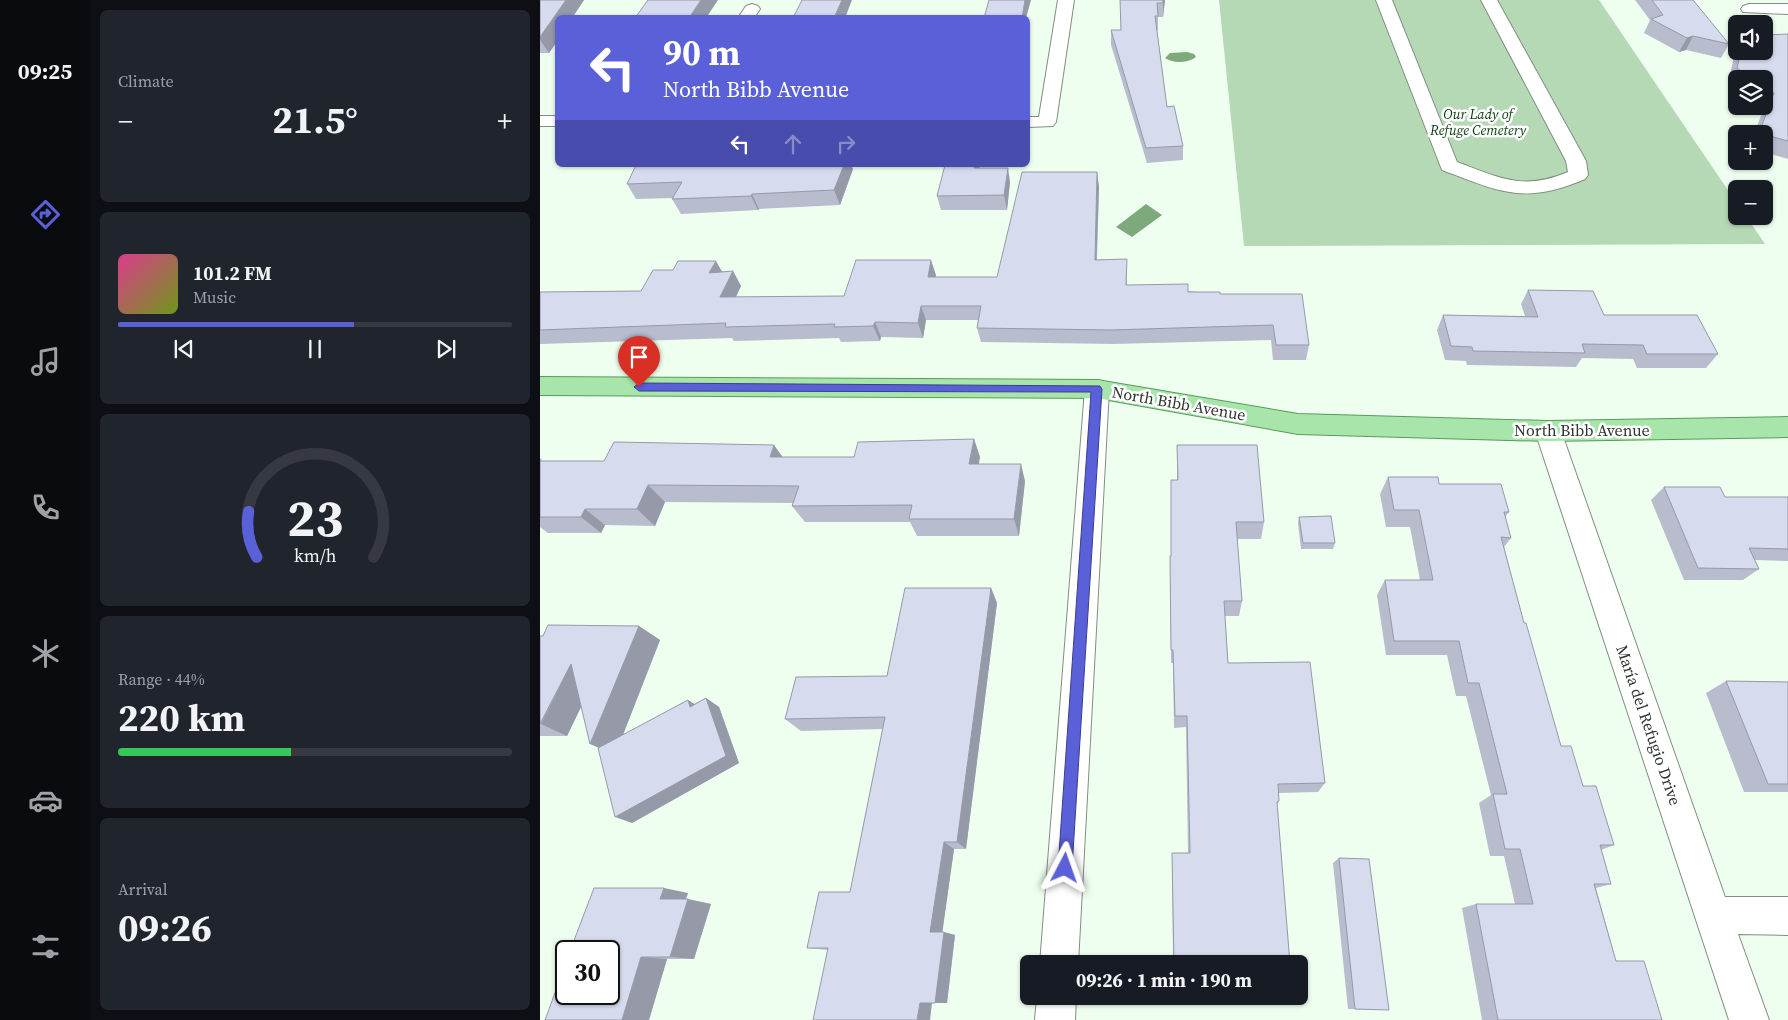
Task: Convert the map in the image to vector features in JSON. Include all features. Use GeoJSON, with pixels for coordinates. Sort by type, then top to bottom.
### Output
{"type":"FeatureCollection","features":[{"type":"Feature","properties":{"kind":"main road","name":"North Bibb Avenue"},"geometry":{"type":"LineString","coordinates":[[540,386],[1097,389],[1298,424],[1548,431],[1788,427]]}},
{"type":"Feature","properties":{"kind":"street"},"geometry":{"type":"LineString","coordinates":[[1030,122],[1047,122],[1066,0]]}},
{"type":"Feature","properties":{"kind":"street"},"geometry":{"type":"LineString","coordinates":[[1384,0],[1449,166],[1491,182],[1529,189],[1555,185],[1578,175],[1576,161],[1489,0]]}},
{"type":"Feature","properties":{"kind":"street"},"geometry":{"type":"LineString","coordinates":[[1749,10],[1788,9]]}},
{"type":"Feature","properties":{"kind":"street"},"geometry":{"type":"LineString","coordinates":[[540,121],[555,121]]}},
{"type":"Feature","properties":{"kind":"street"},"geometry":{"type":"LineString","coordinates":[[1060,955],[1097,389]]}},
{"type":"Feature","properties":{"kind":"street","name":"María del Refugio Drive"},"geometry":{"type":"LineString","coordinates":[[1548,431],[1749,1020]]}},
{"type":"Feature","properties":{"kind":"street"},"geometry":{"type":"LineString","coordinates":[[1714,915],[1788,916]]}},
{"type":"Feature","properties":{"kind":"street"},"geometry":{"type":"LineString","coordinates":[[1055,1020],[1056,1005]]}},
{"type":"Feature","properties":{"kind":"green space","name":"Our Lady of Refuge Cemetery"},"geometry":{"type":"Polygon","coordinates":[[[1219,0],[1599,0],[1728,190],[1728,225],[1752,225],[1765,244],[1244,246],[1219,0]]]}},
{"type":"Feature","properties":{"kind":"shaded area"},"geometry":{"type":"Polygon","coordinates":[[[1187,52],[1194,54],[1196,57],[1189,61],[1181,62],[1165,58],[1170,53],[1187,52]]]}},
{"type":"Feature","properties":{"kind":"shaded area"},"geometry":{"type":"Polygon","coordinates":[[[1146,204],[1162,215],[1132,237],[1116,227],[1146,204]]]}},
{"type":"Feature","properties":{"kind":"building"},"geometry":{"type":"Polygon","coordinates":[[[540,0],[566,0],[555,15],[540,37],[540,0]]]}},
{"type":"Feature","properties":{"kind":"building"},"geometry":{"type":"Polygon","coordinates":[[[648,0],[701,0],[691,15],[637,15],[648,0]]]}},
{"type":"Feature","properties":{"kind":"building"},"geometry":{"type":"Polygon","coordinates":[[[802,0],[842,0],[835,15],[794,15],[802,0]]]}},
{"type":"Feature","properties":{"kind":"building"},"geometry":{"type":"Polygon","coordinates":[[[989,0],[1025,0],[1022,15],[985,15],[989,0]]]}},
{"type":"Feature","properties":{"kind":"building"},"geometry":{"type":"Polygon","coordinates":[[[1120,0],[1163,0],[1163,3],[1157,3],[1158,16],[1155,16],[1167,107],[1174,106],[1183,146],[1146,148],[1111,30],[1121,30],[1120,0]]]}},
{"type":"Feature","properties":{"kind":"building"},"geometry":{"type":"Polygon","coordinates":[[[1652,0],[1693,0],[1728,44],[1693,36],[1687,38],[1651,19],[1663,15],[1652,0]]]}},
{"type":"Feature","properties":{"kind":"building"},"geometry":{"type":"Polygon","coordinates":[[[1788,34],[1788,141],[1773,137],[1773,125],[1762,125],[1766,115],[1773,115],[1773,70],[1740,70],[1737,68],[1739,60],[1773,60],[1773,35],[1788,34]]]}},
{"type":"Feature","properties":{"kind":"building"},"geometry":{"type":"Polygon","coordinates":[[[635,167],[843,167],[834,190],[672,199],[682,182],[627,184],[635,167]]]}},
{"type":"Feature","properties":{"kind":"building"},"geometry":{"type":"Polygon","coordinates":[[[944,167],[1008,168],[1004,195],[937,196],[944,167]]]}},
{"type":"Feature","properties":{"kind":"building"},"geometry":{"type":"Polygon","coordinates":[[[1022,172],[1097,172],[1095,260],[1127,259],[1126,285],[1188,284],[1188,292],[1220,292],[1220,294],[1302,294],[1309,345],[1276,345],[1273,325],[1111,330],[977,328],[981,306],[921,306],[918,323],[875,322],[873,326],[834,327],[835,324],[725,327],[726,323],[540,330],[540,292],[641,291],[653,270],[673,270],[678,261],[716,261],[709,273],[733,271],[720,297],[844,296],[856,260],[931,260],[928,277],[997,277],[1022,172]]]}},
{"type":"Feature","properties":{"kind":"building"},"geometry":{"type":"Polygon","coordinates":[[[1528,290],[1593,291],[1604,315],[1697,315],[1718,354],[1647,354],[1643,345],[1582,344],[1585,353],[1473,351],[1472,347],[1451,346],[1443,315],[1538,317],[1528,290]]]}},
{"type":"Feature","properties":{"kind":"building"},"geometry":{"type":"Polygon","coordinates":[[[974,439],[969,464],[1021,464],[1014,519],[909,519],[912,505],[792,506],[799,486],[648,485],[637,509],[585,509],[581,517],[540,517],[540,461],[604,461],[614,442],[774,445],[770,457],[854,457],[858,442],[974,439]]]}},
{"type":"Feature","properties":{"kind":"building"},"geometry":{"type":"Polygon","coordinates":[[[1177,445],[1257,445],[1264,522],[1236,522],[1242,601],[1224,601],[1228,663],[1310,662],[1325,783],[1278,784],[1279,801],[1277,802],[1289,955],[1174,955],[1172,853],[1190,853],[1187,716],[1175,716],[1173,650],[1171,650],[1171,480],[1178,480],[1177,445]]]}},
{"type":"Feature","properties":{"kind":"building"},"geometry":{"type":"Polygon","coordinates":[[[1388,477],[1438,477],[1439,484],[1501,484],[1509,512],[1504,512],[1511,538],[1501,537],[1524,623],[1526,623],[1561,746],[1571,746],[1583,786],[1596,786],[1614,845],[1600,845],[1611,884],[1594,884],[1616,961],[1644,961],[1662,1020],[1498,1020],[1476,904],[1533,904],[1520,849],[1505,849],[1493,794],[1507,794],[1479,683],[1468,683],[1459,641],[1394,641],[1385,580],[1433,580],[1419,510],[1394,510],[1388,477]]]}},
{"type":"Feature","properties":{"kind":"building"},"geometry":{"type":"Polygon","coordinates":[[[1664,487],[1720,487],[1725,497],[1788,497],[1788,549],[1749,548],[1759,569],[1698,568],[1664,487]]]}},
{"type":"Feature","properties":{"kind":"building"},"geometry":{"type":"Polygon","coordinates":[[[1331,516],[1335,543],[1303,543],[1299,517],[1331,516]]]}},
{"type":"Feature","properties":{"kind":"building"},"geometry":{"type":"Polygon","coordinates":[[[905,588],[991,588],[957,842],[944,842],[930,932],[944,932],[935,1003],[920,1003],[917,1020],[813,1020],[828,948],[807,948],[819,892],[850,892],[885,717],[785,719],[796,677],[887,676],[905,588]]]}},
{"type":"Feature","properties":{"kind":"building"},"geometry":{"type":"Polygon","coordinates":[[[548,625],[639,626],[590,744],[571,664],[540,724],[540,636],[543,636],[548,625]]]}},
{"type":"Feature","properties":{"kind":"building"},"geometry":{"type":"Polygon","coordinates":[[[1726,681],[1788,682],[1788,784],[1768,784],[1726,681]]]}},
{"type":"Feature","properties":{"kind":"building"},"geometry":{"type":"Polygon","coordinates":[[[706,698],[726,756],[615,817],[598,748],[688,700],[690,707],[706,698]]]}},
{"type":"Feature","properties":{"kind":"building"},"geometry":{"type":"Polygon","coordinates":[[[1339,858],[1369,859],[1389,1010],[1355,1009],[1339,858]]]}},
{"type":"Feature","properties":{"kind":"building"},"geometry":{"type":"Polygon","coordinates":[[[594,888],[664,888],[660,899],[688,899],[670,957],[641,957],[622,1020],[545,1020],[555,993],[555,1005],[620,1005],[620,940],[574,940],[594,888]]]}},
{"type":"Feature","properties":{"kind":"route"},"geometry":{"type":"LineString","coordinates":[[639,387],[1097,389],[1065,868]]}}]}
